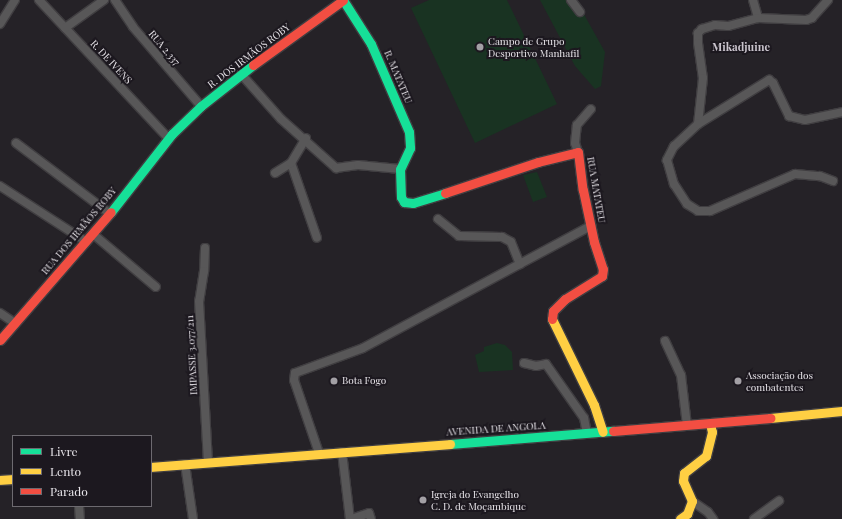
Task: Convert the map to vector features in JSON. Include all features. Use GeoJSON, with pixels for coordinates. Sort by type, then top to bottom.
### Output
{"type":"FeatureCollection","features":[{"type":"Feature","properties":{"kind":"street"},"geometry":{"type":"LineString","coordinates":[[0,24],[15,0]]}},
{"type":"Feature","properties":{"kind":"street","name":"R. DE IVENS"},"geometry":{"type":"LineString","coordinates":[[39,0],[170,136]]}},
{"type":"Feature","properties":{"kind":"street"},"geometry":{"type":"LineString","coordinates":[[65,28],[104,0]]}},
{"type":"Feature","properties":{"kind":"street","name":"RUA 2.337"},"geometry":{"type":"LineString","coordinates":[[115,0],[138,33],[201,106]]}},
{"type":"Feature","properties":{"kind":"street","name":"R. DOS IRMÃOS ROBY"},"geometry":{"type":"LineString","coordinates":[[170,136],[201,106],[240,74],[343,0]]}},
{"type":"Feature","properties":{"kind":"street","name":"R. MATATEU"},"geometry":{"type":"LineString","coordinates":[[343,0],[371,44],[409,132],[410,148],[400,169]]}},
{"type":"Feature","properties":{"kind":"street"},"geometry":{"type":"LineString","coordinates":[[571,0],[580,12]]}},
{"type":"Feature","properties":{"kind":"street"},"geometry":{"type":"LineString","coordinates":[[753,0],[758,18]]}},
{"type":"Feature","properties":{"kind":"street"},"geometry":{"type":"LineString","coordinates":[[698,124],[703,78],[698,33],[704,26],[728,26],[758,18],[806,20],[812,18],[828,0]]}},
{"type":"Feature","properties":{"kind":"street"},"geometry":{"type":"LineString","coordinates":[[240,74],[281,119],[306,138],[321,157],[336,168],[358,165],[400,169]]}},
{"type":"Feature","properties":{"kind":"street"},"geometry":{"type":"LineString","coordinates":[[833,181],[820,176],[795,174],[710,211],[698,211],[687,204],[674,184],[667,160],[674,146],[698,124],[764,81],[769,80],[773,83],[789,116],[805,120],[842,112]]}},
{"type":"Feature","properties":{"kind":"street"},"geometry":{"type":"LineString","coordinates":[[578,152],[575,143],[577,124],[591,109]]}},
{"type":"Feature","properties":{"kind":"street","name":"RUA DOS IRMÃOS ROBY"},"geometry":{"type":"LineString","coordinates":[[0,340],[87,242],[170,136]]}},
{"type":"Feature","properties":{"kind":"street"},"geometry":{"type":"LineString","coordinates":[[275,173],[291,163],[306,138]]}},
{"type":"Feature","properties":{"kind":"street"},"geometry":{"type":"LineString","coordinates":[[16,143],[109,213]]}},
{"type":"Feature","properties":{"kind":"street","name":"RUA MATATEU"},"geometry":{"type":"LineString","coordinates":[[400,169],[401,197],[404,202],[413,203],[538,162],[578,152],[591,226],[603,269],[602,276],[565,299],[553,311],[552,319],[594,405],[603,432]]}},
{"type":"Feature","properties":{"kind":"street"},"geometry":{"type":"LineString","coordinates":[[291,163],[317,238]]}},
{"type":"Feature","properties":{"kind":"street"},"geometry":{"type":"LineString","coordinates":[[0,186],[87,242]]}},
{"type":"Feature","properties":{"kind":"street"},"geometry":{"type":"LineString","coordinates":[[438,219],[459,236],[502,237],[511,242],[520,264]]}},
{"type":"Feature","properties":{"kind":"street"},"geometry":{"type":"LineString","coordinates":[[319,453],[294,380],[295,373],[363,348],[591,226]]}},
{"type":"Feature","properties":{"kind":"street"},"geometry":{"type":"LineString","coordinates":[[93,234],[156,287]]}},
{"type":"Feature","properties":{"kind":"street","name":"IMPASSE 3.077/211"},"geometry":{"type":"LineString","coordinates":[[204,248],[204,271],[199,301],[208,462]]}},
{"type":"Feature","properties":{"kind":"street"},"geometry":{"type":"LineString","coordinates":[[0,313],[15,323]]}},
{"type":"Feature","properties":{"kind":"street"},"geometry":{"type":"LineString","coordinates":[[665,341],[681,375],[686,425]]}},
{"type":"Feature","properties":{"kind":"street"},"geometry":{"type":"LineString","coordinates":[[524,363],[536,366],[546,364],[584,418],[587,433]]}},
{"type":"Feature","properties":{"kind":"street","name":"AVENIDA DE ANGOLA"},"geometry":{"type":"LineString","coordinates":[[152,467],[710,424],[842,410]]}},
{"type":"Feature","properties":{"kind":"street"},"geometry":{"type":"LineString","coordinates":[[710,424],[712,432],[706,456],[684,473],[683,481],[692,501],[708,512],[713,519]]}},
{"type":"Feature","properties":{"kind":"street"},"geometry":{"type":"LineString","coordinates":[[342,452],[350,519],[370,513],[371,519]]}},
{"type":"Feature","properties":{"kind":"street"},"geometry":{"type":"LineString","coordinates":[[185,464],[193,519]]}},
{"type":"Feature","properties":{"kind":"street"},"geometry":{"type":"LineString","coordinates":[[0,480],[12,479]]}},
{"type":"Feature","properties":{"kind":"street"},"geometry":{"type":"LineString","coordinates":[[680,519],[687,514],[692,501]]}},
{"type":"Feature","properties":{"kind":"street"},"geometry":{"type":"LineString","coordinates":[[754,519],[779,501]]}},
{"type":"Feature","properties":{"kind":"street"},"geometry":{"type":"LineString","coordinates":[[79,507],[80,519]]}},
{"type":"Feature","properties":{"kind":"green space","name":"Campo de Grupo Desportivo Manhafil"},"geometry":{"type":"Polygon","coordinates":[[[429,0],[507,0],[557,104],[475,143],[411,8],[429,0]]]}},
{"type":"Feature","properties":{"kind":"green space"},"geometry":{"type":"Polygon","coordinates":[[[540,0],[576,0],[605,52],[601,86],[595,89],[575,66],[540,0]]]}},
{"type":"Feature","properties":{"kind":"green space"},"geometry":{"type":"Polygon","coordinates":[[[537,172],[547,197],[533,202],[523,175],[537,172]]]}},
{"type":"Feature","properties":{"kind":"green space"},"geometry":{"type":"Polygon","coordinates":[[[497,343],[505,345],[512,352],[513,370],[479,372],[475,355],[484,351],[484,347],[497,343]]]}},
{"type":"Feature","properties":{"kind":"traffic: fast"},"geometry":{"type":"LineString","coordinates":[[343,0],[371,44],[409,132],[410,148],[400,169],[401,197],[404,202],[413,203],[445,193]]}},
{"type":"Feature","properties":{"kind":"traffic: fast"},"geometry":{"type":"LineString","coordinates":[[111,212],[172,134],[201,106],[253,65]]}},
{"type":"Feature","properties":{"kind":"traffic: fast"},"geometry":{"type":"LineString","coordinates":[[450,444],[613,431]]}},
{"type":"Feature","properties":{"kind":"traffic: slow"},"geometry":{"type":"LineString","coordinates":[[552,319],[594,405],[603,432]]}},
{"type":"Feature","properties":{"kind":"traffic: slow"},"geometry":{"type":"LineString","coordinates":[[770,418],[842,411]]}},
{"type":"Feature","properties":{"kind":"traffic: slow"},"geometry":{"type":"LineString","coordinates":[[680,519],[687,514],[692,501],[683,481],[684,473],[706,456],[712,432],[710,424]]}},
{"type":"Feature","properties":{"kind":"traffic: slow"},"geometry":{"type":"LineString","coordinates":[[152,467],[450,444]]}},
{"type":"Feature","properties":{"kind":"traffic: slow"},"geometry":{"type":"LineString","coordinates":[[0,480],[12,479]]}},
{"type":"Feature","properties":{"kind":"traffic: jam"},"geometry":{"type":"LineString","coordinates":[[253,65],[343,0]]}},
{"type":"Feature","properties":{"kind":"traffic: jam"},"geometry":{"type":"LineString","coordinates":[[445,193],[538,162],[578,152],[583,190],[594,242],[603,269],[602,276],[565,299],[553,311],[552,319]]}},
{"type":"Feature","properties":{"kind":"traffic: jam"},"geometry":{"type":"LineString","coordinates":[[0,340],[111,212]]}},
{"type":"Feature","properties":{"kind":"traffic: jam"},"geometry":{"type":"LineString","coordinates":[[613,431],[770,418]]}},
{"type":"Feature","properties":{"kind":"place","name":"Campo de Grupo Desportivo Manhafil"},"geometry":{"type":"Point","coordinates":[480,47]}},
{"type":"Feature","properties":{"kind":"place","name":"Bota Fogo"},"geometry":{"type":"Point","coordinates":[334,381]}},
{"type":"Feature","properties":{"kind":"place","name":"Associação dos combatentes"},"geometry":{"type":"Point","coordinates":[738,381]}},
{"type":"Feature","properties":{"kind":"place","name":"Igreja do Evangelho C. D. de Moçambique"},"geometry":{"type":"Point","coordinates":[423,500]}},
{"type":"Feature","properties":{"kind":"district","name":"Mikadjuine"},"geometry":{"type":"Point","coordinates":[741,47]}}]}
